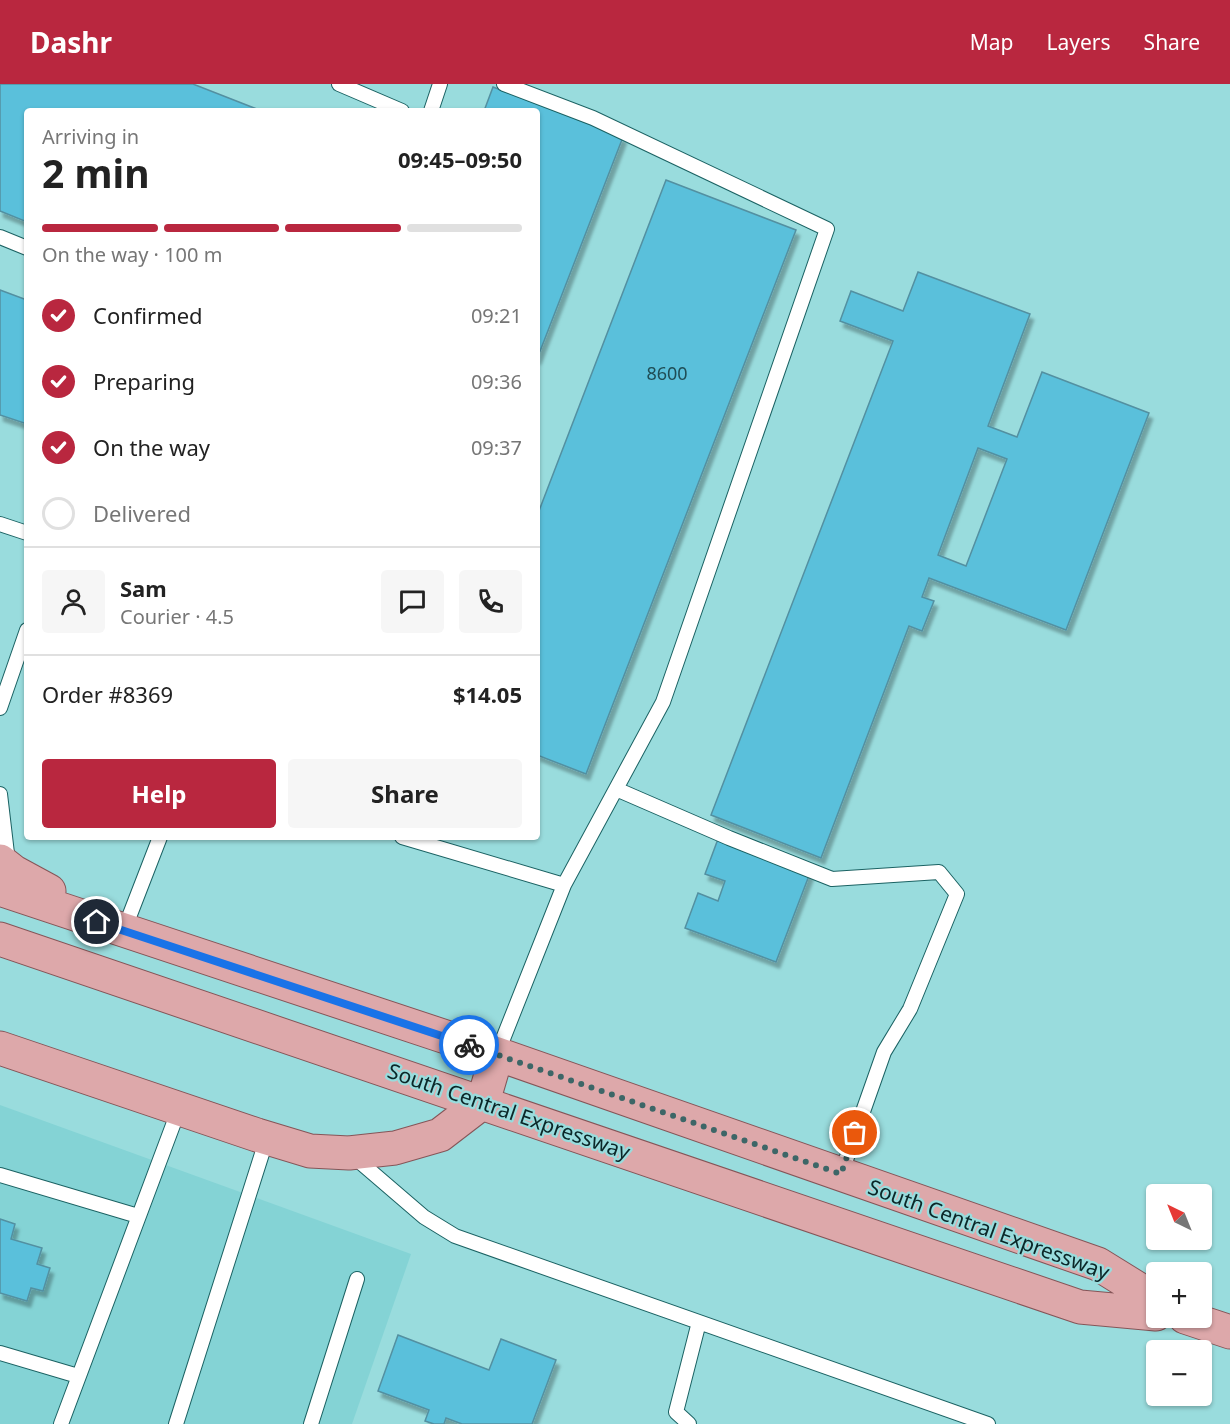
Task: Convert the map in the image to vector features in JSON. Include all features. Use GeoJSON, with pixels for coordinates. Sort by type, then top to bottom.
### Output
{"type":"FeatureCollection","features":[{"type":"Feature","properties":{"kind":"main road","name":"South Central Expressway"},"geometry":{"type":"LineString","coordinates":[[3,872],[120,930],[496,1054],[1098,1264],[1146,1294]]}},
{"type":"Feature","properties":{"kind":"main road","name":"South Central Expressway"},"geometry":{"type":"LineString","coordinates":[[0,939],[1080,1306],[1146,1313]]}},
{"type":"Feature","properties":{"kind":"main road"},"geometry":{"type":"LineString","coordinates":[[0,1048],[310,1151],[349,1153],[395,1148],[440,1135],[483,1102],[496,1054]]}},
{"type":"Feature","properties":{"kind":"main road"},"geometry":{"type":"LineString","coordinates":[[1212,1326],[1230,1332]]}},
{"type":"Feature","properties":{"kind":"lane"},"geometry":{"type":"LineString","coordinates":[[339,84],[395,108]]}},
{"type":"Feature","properties":{"kind":"lane"},"geometry":{"type":"LineString","coordinates":[[431,108],[440,84]]}},
{"type":"Feature","properties":{"kind":"lane"},"geometry":{"type":"LineString","coordinates":[[496,1054],[564,885],[663,702],[827,229],[593,118],[504,84]]}},
{"type":"Feature","properties":{"kind":"lane"},"geometry":{"type":"LineString","coordinates":[[0,237],[24,247]]}},
{"type":"Feature","properties":{"kind":"lane"},"geometry":{"type":"LineString","coordinates":[[0,524],[24,532]]}},
{"type":"Feature","properties":{"kind":"lane"},"geometry":{"type":"LineString","coordinates":[[0,708],[24,639]]}},
{"type":"Feature","properties":{"kind":"lane"},"geometry":{"type":"LineString","coordinates":[[616,789],[832,879],[939,872],[957,894],[910,1009],[884,1052],[841,1174]]}},
{"type":"Feature","properties":{"kind":"lane"},"geometry":{"type":"LineString","coordinates":[[0,794],[3,872]]}},
{"type":"Feature","properties":{"kind":"lane"},"geometry":{"type":"LineString","coordinates":[[120,930],[159,840]]}},
{"type":"Feature","properties":{"kind":"lane"},"geometry":{"type":"LineString","coordinates":[[412,840],[564,885]]}},
{"type":"Feature","properties":{"kind":"lane"},"geometry":{"type":"LineString","coordinates":[[61,1424],[179,1109]]}},
{"type":"Feature","properties":{"kind":"lane"},"geometry":{"type":"LineString","coordinates":[[176,1424],[267,1138]]}},
{"type":"Feature","properties":{"kind":"lane"},"geometry":{"type":"LineString","coordinates":[[349,1153],[424,1217],[454,1236],[988,1424]]}},
{"type":"Feature","properties":{"kind":"lane"},"geometry":{"type":"LineString","coordinates":[[0,1175],[138,1216]]}},
{"type":"Feature","properties":{"kind":"lane"},"geometry":{"type":"LineString","coordinates":[[310,1424],[357,1279]]}},
{"type":"Feature","properties":{"kind":"lane"},"geometry":{"type":"LineString","coordinates":[[689,1424],[674,1418],[699,1322]]}},
{"type":"Feature","properties":{"kind":"lane"},"geometry":{"type":"LineString","coordinates":[[0,1353],[78,1376]]}},
{"type":"Feature","properties":{"kind":"shaded area"},"geometry":{"type":"Polygon","coordinates":[[[0,1105],[411,1254],[352,1424],[0,1424],[0,1105]]]}},
{"type":"Feature","properties":{"kind":"building"},"geometry":{"type":"Polygon","coordinates":[[[0,84],[193,84],[254,108],[24,108],[24,221],[0,211],[0,84]]]}},
{"type":"Feature","properties":{"kind":"building"},"geometry":{"type":"Polygon","coordinates":[[[493,87],[623,137],[540,351],[540,108],[485,108],[493,87]]]}},
{"type":"Feature","properties":{"kind":"building"},"geometry":{"type":"Polygon","coordinates":[[[666,180],[796,230],[586,774],[540,756],[540,508],[666,180]]]}},
{"type":"Feature","properties":{"kind":"building"},"geometry":{"type":"Polygon","coordinates":[[[918,272],[1030,314],[988,426],[1017,437],[1042,372],[1149,413],[1066,630],[929,578],[922,597],[934,601],[922,631],[909,626],[821,858],[711,815],[893,341],[840,321],[851,291],[903,311],[918,272]],[[978,448],[938,555],[966,566],[1007,459],[978,448]]]}},
{"type":"Feature","properties":{"kind":"building"},"geometry":{"type":"Polygon","coordinates":[[[0,290],[24,299],[24,423],[0,415],[0,290]]]}},
{"type":"Feature","properties":{"kind":"building"},"geometry":{"type":"Polygon","coordinates":[[[718,839],[810,873],[776,962],[685,928],[698,893],[718,901],[725,881],[705,874],[718,839]]]}},
{"type":"Feature","properties":{"kind":"building"},"geometry":{"type":"Polygon","coordinates":[[[0,1219],[15,1224],[11,1239],[42,1248],[37,1264],[50,1268],[43,1291],[31,1288],[27,1301],[0,1293],[0,1219]]]}},
{"type":"Feature","properties":{"kind":"building"},"geometry":{"type":"Polygon","coordinates":[[[398,1335],[489,1370],[501,1339],[556,1360],[532,1424],[462,1424],[446,1418],[444,1424],[434,1424],[425,1421],[429,1410],[378,1391],[398,1335]]]}},
{"type":"Feature","properties":{"kind":"way so far"},"geometry":{"type":"LineString","coordinates":[[469,1045],[841,1174],[855,1133]]}},
{"type":"Feature","properties":{"kind":"route"},"geometry":{"type":"LineString","coordinates":[[97,922],[469,1045]]}}]}
